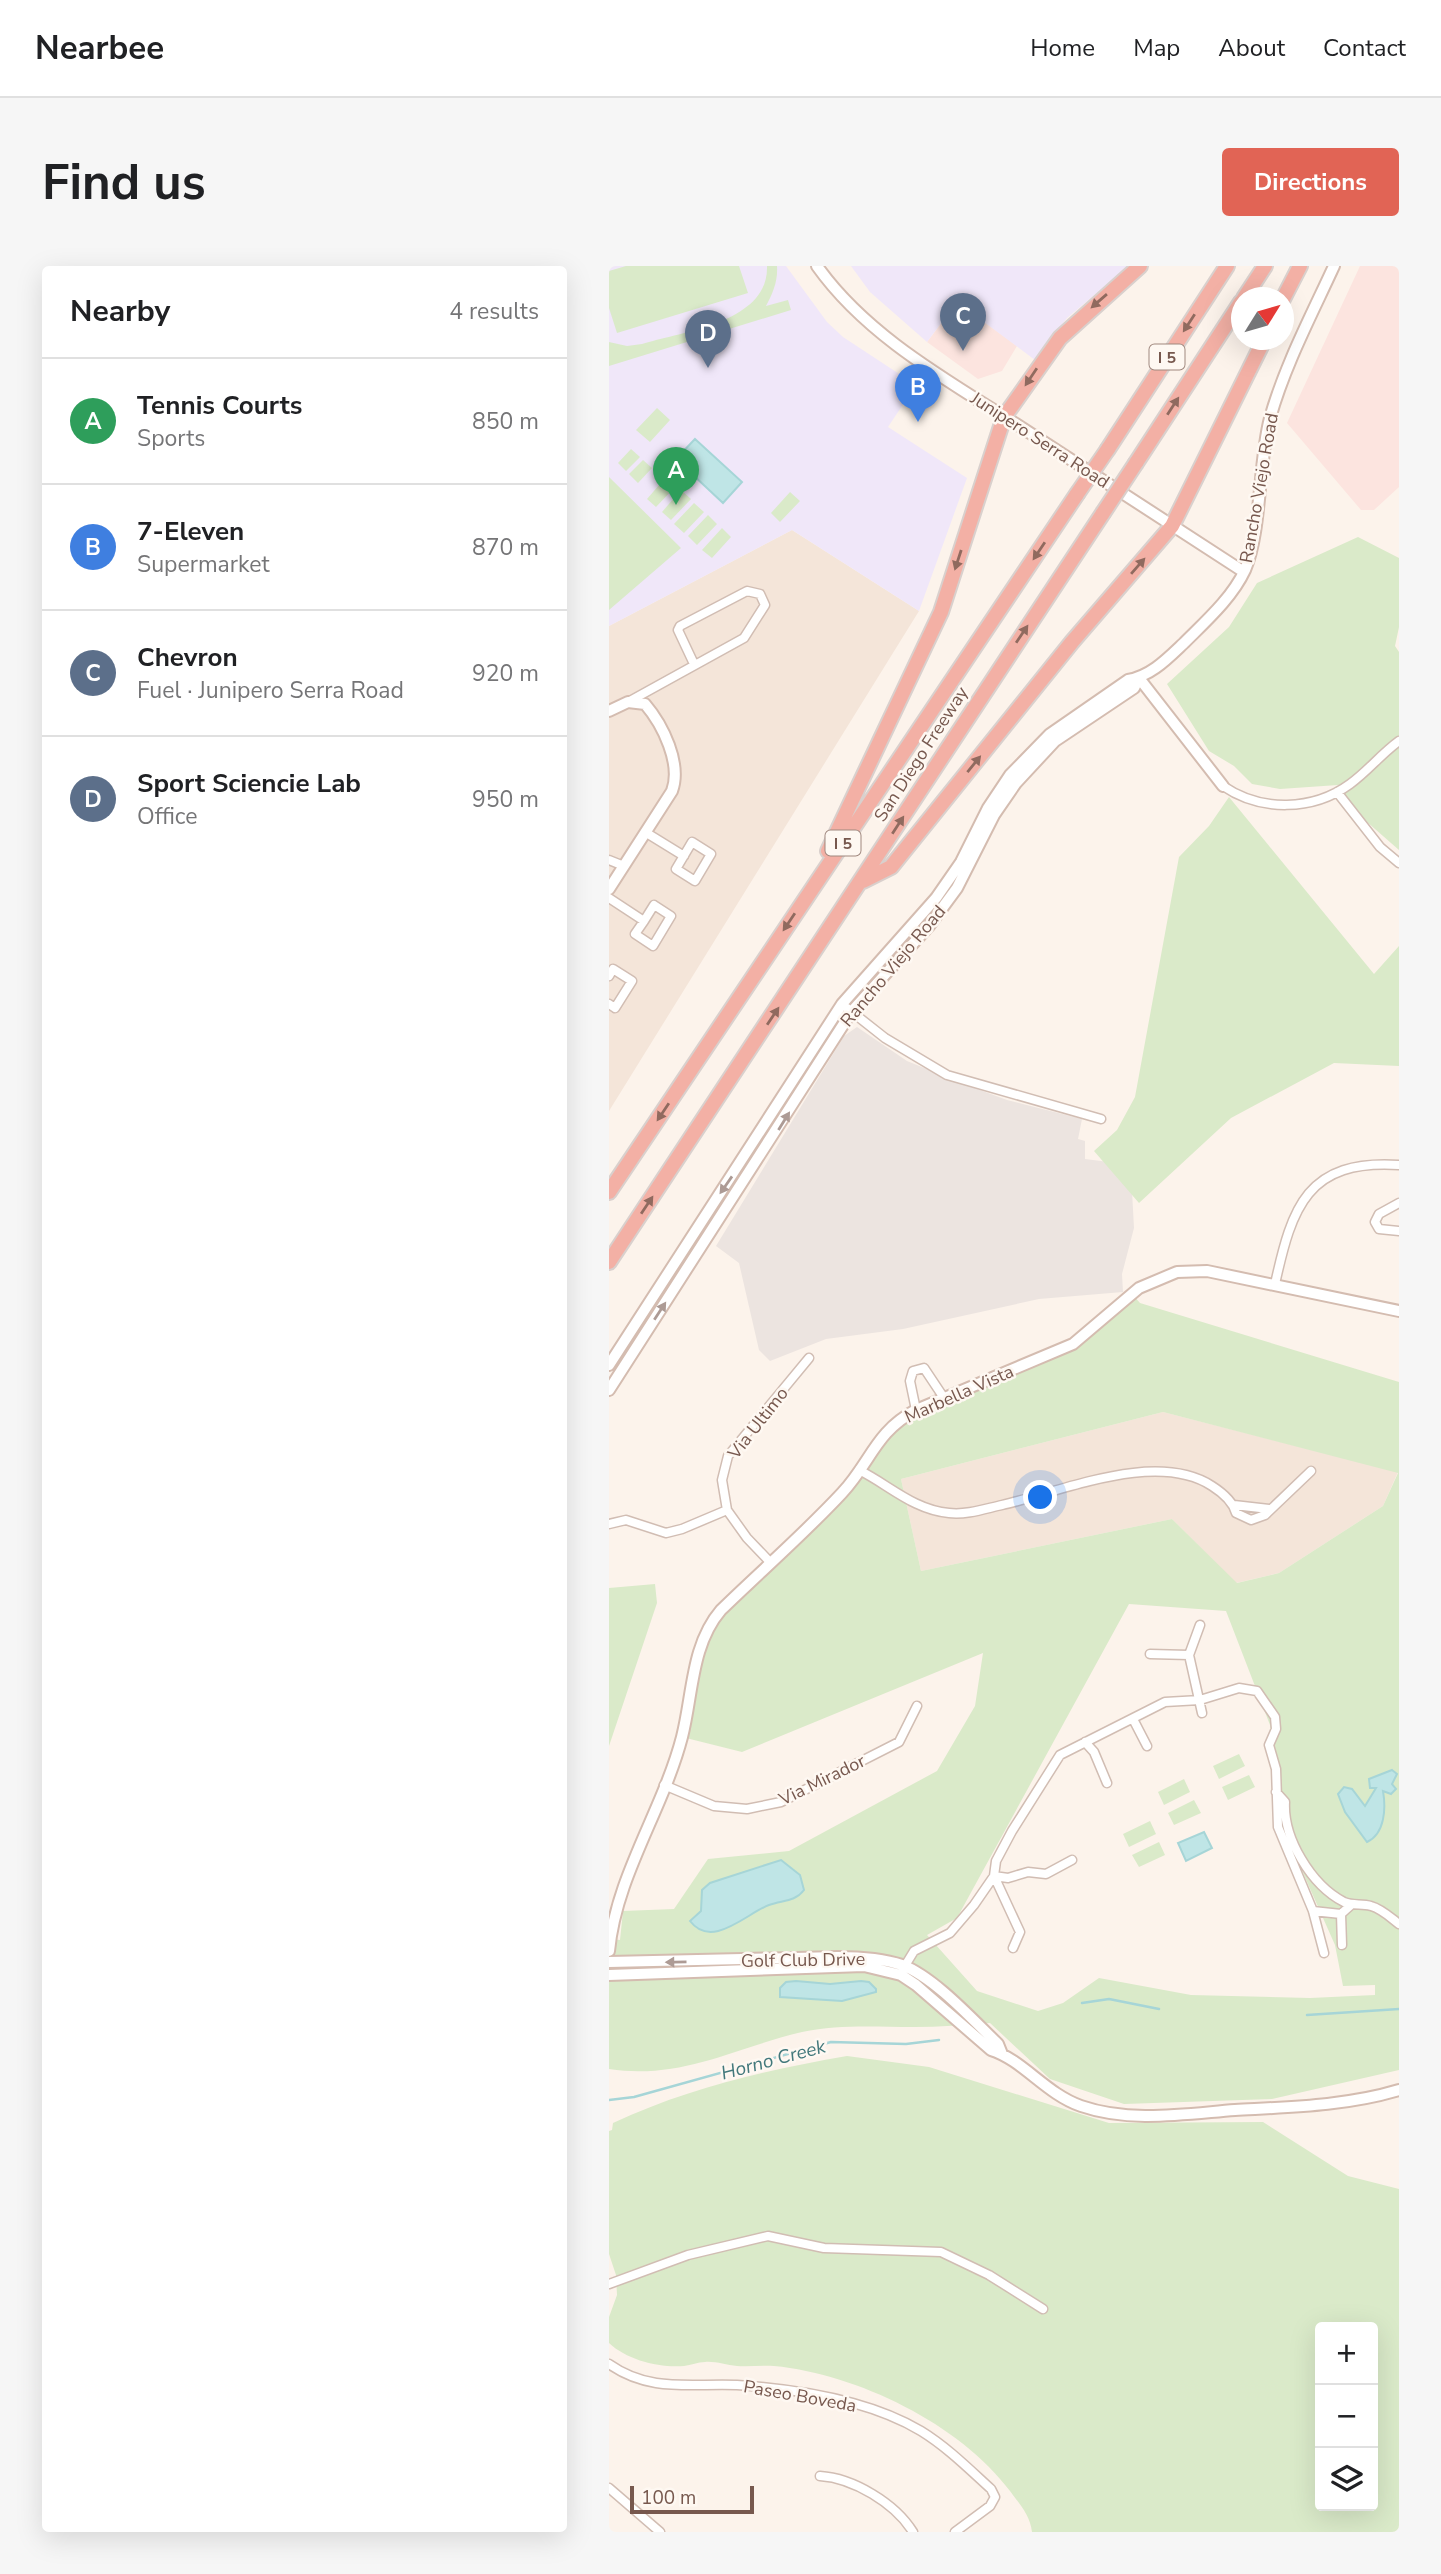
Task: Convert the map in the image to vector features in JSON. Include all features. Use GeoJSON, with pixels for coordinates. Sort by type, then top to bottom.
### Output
{"type":"FeatureCollection","features":[{"type":"Feature","properties":{"kind":"highway"},"geometry":{"type":"LineString","coordinates":[[803,901],[896,712],[941,612],[1004,417],[1060,338],[1140,266]]}},
{"type":"Feature","properties":{"kind":"highway","name":"San Diego Freeway"},"geometry":{"type":"LineString","coordinates":[[609,1192],[1108,449],[1227,266]]}},
{"type":"Feature","properties":{"kind":"highway"},"geometry":{"type":"LineString","coordinates":[[1251,287],[1265,266]]}},
{"type":"Feature","properties":{"kind":"highway"},"geometry":{"type":"LineString","coordinates":[[1289,287],[1300,266]]}},
{"type":"Feature","properties":{"kind":"highway","name":"San Diego Freeway"},"geometry":{"type":"LineString","coordinates":[[609,1262],[1231,317]]}},
{"type":"Feature","properties":{"kind":"highway"},"geometry":{"type":"LineString","coordinates":[[861,882],[891,867],[1072,642],[1172,526],[1259,350]]}},
{"type":"Feature","properties":{"kind":"street","name":"Junipero Serra Road"},"geometry":{"type":"LineString","coordinates":[[817,266],[834,290],[870,324],[929,368],[1244,572]]}},
{"type":"Feature","properties":{"kind":"street","name":"Rancho Viejo Road"},"geometry":{"type":"LineString","coordinates":[[609,1365],[847,1008],[929,926],[994,815],[1039,756],[1055,741],[1134,688],[1139,678],[1163,664],[1220,607],[1244,572],[1251,545],[1270,419],[1285,372],[1334,266]]}},
{"type":"Feature","properties":{"kind":"street"},"geometry":{"type":"LineString","coordinates":[[609,711],[744,638],[765,605],[760,594],[747,591],[680,626],[678,630],[694,664]]}},
{"type":"Feature","properties":{"kind":"street"},"geometry":{"type":"LineString","coordinates":[[1139,678],[1223,786],[1239,797],[1272,805],[1306,803],[1337,792],[1399,741]]}},
{"type":"Feature","properties":{"kind":"street"},"geometry":{"type":"LineString","coordinates":[[609,889],[671,791],[675,767],[650,711],[637,701],[628,702]]}},
{"type":"Feature","properties":{"kind":"street"},"geometry":{"type":"LineString","coordinates":[[1337,792],[1380,847],[1399,863]]}},
{"type":"Feature","properties":{"kind":"street"},"geometry":{"type":"LineString","coordinates":[[645,832],[684,856]]}},
{"type":"Feature","properties":{"kind":"street"},"geometry":{"type":"LineString","coordinates":[[692,842],[711,854],[695,881],[676,870],[684,856],[692,842]]}},
{"type":"Feature","properties":{"kind":"street"},"geometry":{"type":"LineString","coordinates":[[609,860],[624,866]]}},
{"type":"Feature","properties":{"kind":"street"},"geometry":{"type":"LineString","coordinates":[[609,898],[644,921]]}},
{"type":"Feature","properties":{"kind":"street"},"geometry":{"type":"LineString","coordinates":[[654,905],[671,916],[653,946],[635,934],[644,921],[654,905]]}},
{"type":"Feature","properties":{"kind":"street"},"geometry":{"type":"LineString","coordinates":[[609,976],[614,970],[632,981],[615,1008],[609,1004]]}},
{"type":"Feature","properties":{"kind":"street","name":"Rancho Viejo Road"},"geometry":{"type":"LineString","coordinates":[[609,1390],[847,1008]]}},
{"type":"Feature","properties":{"kind":"street"},"geometry":{"type":"LineString","coordinates":[[847,1008],[885,1038],[947,1075],[1101,1119]]}},
{"type":"Feature","properties":{"kind":"street"},"geometry":{"type":"LineString","coordinates":[[1275,1284],[1287,1231],[1308,1194],[1323,1181],[1350,1168],[1399,1165]]}},
{"type":"Feature","properties":{"kind":"street"},"geometry":{"type":"LineString","coordinates":[[1399,1203],[1379,1214],[1375,1222],[1379,1229],[1399,1231]]}},
{"type":"Feature","properties":{"kind":"street","name":"Marbella Vista"},"geometry":{"type":"LineString","coordinates":[[609,1951],[617,1909],[682,1737],[698,1653],[705,1632],[721,1610],[841,1494],[883,1433],[916,1410],[1073,1343],[1139,1288],[1164,1275],[1185,1270],[1207,1270],[1399,1311]]}},
{"type":"Feature","properties":{"kind":"street","name":"Via Ultimo"},"geometry":{"type":"LineString","coordinates":[[770,1562],[747,1538],[727,1510],[722,1480],[729,1456],[809,1358]]}},
{"type":"Feature","properties":{"kind":"street"},"geometry":{"type":"LineString","coordinates":[[916,1410],[910,1381],[913,1371],[923,1368],[930,1373],[944,1398]]}},
{"type":"Feature","properties":{"kind":"street"},"geometry":{"type":"LineString","coordinates":[[859,1470],[918,1505],[950,1513],[971,1513],[1154,1469],[1195,1476],[1234,1504],[1269,1509]]}},
{"type":"Feature","properties":{"kind":"street"},"geometry":{"type":"LineString","coordinates":[[1234,1504],[1236,1513],[1251,1520],[1265,1516],[1269,1509],[1311,1471]]}},
{"type":"Feature","properties":{"kind":"street"},"geometry":{"type":"LineString","coordinates":[[609,1524],[626,1520],[666,1533],[727,1510]]}},
{"type":"Feature","properties":{"kind":"street"},"geometry":{"type":"LineString","coordinates":[[1200,1625],[1189,1655],[1202,1713]]}},
{"type":"Feature","properties":{"kind":"street"},"geometry":{"type":"LineString","coordinates":[[1150,1654],[1189,1655]]}},
{"type":"Feature","properties":{"kind":"street"},"geometry":{"type":"LineString","coordinates":[[903,1971],[913,1951],[956,1928],[993,1876],[996,1861],[1050,1766],[1064,1751],[1165,1702],[1200,1699],[1239,1688],[1257,1691],[1275,1717],[1276,1729],[1269,1745],[1276,1769],[1278,1827],[1313,1911],[1324,1953]]}},
{"type":"Feature","properties":{"kind":"street","name":"Via Mirador"},"geometry":{"type":"LineString","coordinates":[[664,1784],[714,1806],[747,1809],[781,1802],[899,1742],[917,1706]]}},
{"type":"Feature","properties":{"kind":"street"},"geometry":{"type":"LineString","coordinates":[[1133,1718],[1147,1746]]}},
{"type":"Feature","properties":{"kind":"street"},"geometry":{"type":"LineString","coordinates":[[1085,1742],[1094,1752],[1107,1783]]}},
{"type":"Feature","properties":{"kind":"street"},"geometry":{"type":"LineString","coordinates":[[1276,1793],[1285,1802],[1286,1822],[1295,1848],[1320,1881],[1341,1900],[1351,1905],[1371,1906],[1399,1924]]}},
{"type":"Feature","properties":{"kind":"street"},"geometry":{"type":"LineString","coordinates":[[993,1876],[1008,1878],[1028,1872],[1046,1874],[1072,1860]]}},
{"type":"Feature","properties":{"kind":"street"},"geometry":{"type":"LineString","coordinates":[[993,1876],[1020,1932],[1013,1948]]}},
{"type":"Feature","properties":{"kind":"street"},"geometry":{"type":"LineString","coordinates":[[1313,1911],[1341,1914],[1351,1905]]}},
{"type":"Feature","properties":{"kind":"street"},"geometry":{"type":"LineString","coordinates":[[1341,1914],[1342,1945]]}},
{"type":"Feature","properties":{"kind":"street","name":"Golf Club Drive"},"geometry":{"type":"LineString","coordinates":[[609,1962],[869,1958],[903,1971],[991,2050],[1002,2054],[1051,2092],[1080,2106],[1142,2117],[1352,2102],[1399,2091]]}},
{"type":"Feature","properties":{"kind":"street","name":"Golf Club Drive"},"geometry":{"type":"LineString","coordinates":[[609,1974],[864,1966],[903,1971]]}},
{"type":"Feature","properties":{"kind":"street"},"geometry":{"type":"LineString","coordinates":[[609,2284],[688,2255],[768,2236],[824,2248],[941,2252],[989,2275],[1043,2309]]}},
{"type":"Feature","properties":{"kind":"street","name":"Paseo Boveda"},"geometry":{"type":"LineString","coordinates":[[609,2364],[622,2373],[655,2384],[735,2385],[777,2389],[821,2396],[902,2422],[944,2448],[991,2488],[995,2497],[990,2506],[955,2532]]}},
{"type":"Feature","properties":{"kind":"street"},"geometry":{"type":"LineString","coordinates":[[820,2476],[832,2477],[876,2497],[907,2523],[913,2532]]}},
{"type":"Feature","properties":{"kind":"street"},"geometry":{"type":"LineString","coordinates":[[609,2488],[660,2532]]}},
{"type":"Feature","properties":{"kind":"shaded area"},"geometry":{"type":"Polygon","coordinates":[[[609,266],[786,266],[827,322],[843,337],[916,385],[888,427],[967,478],[919,611],[792,530],[609,626],[609,266]]]}},
{"type":"Feature","properties":{"kind":"shaded area"},"geometry":{"type":"Polygon","coordinates":[[[851,266],[1129,266],[1067,318],[1035,360],[957,302],[927,342],[870,292],[851,266]]]}},
{"type":"Feature","properties":{"kind":"shaded area"},"geometry":{"type":"Polygon","coordinates":[[[1360,266],[1399,266],[1399,487],[1374,510],[1361,510],[1287,423],[1360,266]]]}},
{"type":"Feature","properties":{"kind":"shaded area"},"geometry":{"type":"Polygon","coordinates":[[[957,302],[1017,346],[1002,371],[978,379],[927,342],[957,302]]]}},
{"type":"Feature","properties":{"kind":"shaded area"},"geometry":{"type":"Polygon","coordinates":[[[792,530],[919,611],[609,1111],[609,626],[792,530]]]}},
{"type":"Feature","properties":{"kind":"shaded area"},"geometry":{"type":"Polygon","coordinates":[[[857,1027],[907,1061],[1007,1100],[1082,1119],[1078,1139],[1085,1141],[1085,1159],[1109,1162],[1132,1191],[1134,1228],[1122,1274],[1123,1292],[1039,1299],[903,1329],[826,1339],[770,1361],[759,1350],[739,1263],[716,1246],[844,1036],[857,1027]]]}},
{"type":"Feature","properties":{"kind":"shaded area"},"geometry":{"type":"Polygon","coordinates":[[[1163,1412],[1398,1472],[1383,1506],[1279,1573],[1236,1583],[1172,1519],[921,1571],[901,1479],[1163,1412]]]}},
{"type":"Feature","properties":{"kind":"green space"},"geometry":{"type":"Polygon","coordinates":[[[626,266],[739,266],[748,293],[617,333],[609,308],[609,271],[626,266]]]}},
{"type":"Feature","properties":{"kind":"green space"},"geometry":{"type":"Polygon","coordinates":[[[767,266],[777,266],[777,271],[775,287],[766,306],[788,300],[791,310],[609,366],[609,342],[627,346],[642,344],[701,328],[739,312],[754,300],[764,285],[767,266]]]}},
{"type":"Feature","properties":{"kind":"green space"},"geometry":{"type":"Polygon","coordinates":[[[657,408],[670,420],[650,442],[636,430],[657,408]]]}},
{"type":"Feature","properties":{"kind":"green space"},"geometry":{"type":"Polygon","coordinates":[[[631,449],[640,457],[626,471],[618,463],[631,449]]]}},
{"type":"Feature","properties":{"kind":"green space"},"geometry":{"type":"Polygon","coordinates":[[[643,460],[652,468],[638,483],[629,474],[643,460]]]}},
{"type":"Feature","properties":{"kind":"green space"},"geometry":{"type":"Polygon","coordinates":[[[609,477],[681,548],[609,610],[609,477]]]}},
{"type":"Feature","properties":{"kind":"green space"},"geometry":{"type":"Polygon","coordinates":[[[666,477],[676,486],[656,507],[647,499],[666,477]]]}},
{"type":"Feature","properties":{"kind":"green space"},"geometry":{"type":"Polygon","coordinates":[[[681,490],[691,499],[671,520],[662,512],[681,490]]]}},
{"type":"Feature","properties":{"kind":"green space"},"geometry":{"type":"Polygon","coordinates":[[[790,492],[800,501],[780,522],[771,513],[790,492]]]}},
{"type":"Feature","properties":{"kind":"green space"},"geometry":{"type":"Polygon","coordinates":[[[694,503],[704,512],[684,533],[674,524],[694,503]]]}},
{"type":"Feature","properties":{"kind":"green space"},"geometry":{"type":"Polygon","coordinates":[[[708,515],[717,524],[697,545],[688,536],[708,515]]]}},
{"type":"Feature","properties":{"kind":"green space"},"geometry":{"type":"Polygon","coordinates":[[[722,528],[731,537],[712,558],[702,550],[722,528]]]}},
{"type":"Feature","properties":{"kind":"green space"},"geometry":{"type":"Polygon","coordinates":[[[1358,537],[1399,558],[1399,627],[1395,646],[1399,652],[1399,850],[1359,815],[1338,785],[1280,789],[1252,784],[1234,766],[1209,751],[1167,684],[1229,627],[1257,583],[1358,537]]]}},
{"type":"Feature","properties":{"kind":"green space"},"geometry":{"type":"Polygon","coordinates":[[[1229,797],[1374,974],[1399,946],[1399,1066],[1334,1063],[1231,1118],[1139,1203],[1094,1151],[1117,1130],[1135,1097],[1179,857],[1209,826],[1229,797]]]}},
{"type":"Feature","properties":{"kind":"green space"},"geometry":{"type":"Polygon","coordinates":[[[1132,1294],[1140,1303],[1399,1382],[1399,2070],[1272,2099],[1124,2104],[1050,2079],[990,2023],[816,2029],[684,2066],[635,2071],[609,2069],[609,1939],[620,1940],[623,1911],[674,1909],[708,1859],[789,1851],[937,1771],[975,1706],[983,1653],[742,1752],[682,1737],[705,1632],[841,1494],[896,1422],[1073,1344],[1132,1294]],[[1163,1412],[901,1479],[921,1571],[1172,1519],[1237,1583],[1279,1573],[1383,1506],[1398,1473],[1163,1412]],[[1129,1604],[957,1918],[927,1935],[977,1991],[1038,2011],[1063,2003],[1099,1978],[1191,1995],[1310,1998],[1375,1995],[1375,1985],[1343,1986],[1335,1945],[1284,1830],[1270,1725],[1226,1611],[1129,1604]]]}},
{"type":"Feature","properties":{"kind":"green space"},"geometry":{"type":"Polygon","coordinates":[[[655,1584],[657,1603],[609,1746],[609,1588],[655,1584]]]}},
{"type":"Feature","properties":{"kind":"green space"},"geometry":{"type":"Polygon","coordinates":[[[1239,1754],[1245,1766],[1219,1779],[1213,1766],[1239,1754]]]}},
{"type":"Feature","properties":{"kind":"green space"},"geometry":{"type":"Polygon","coordinates":[[[1249,1775],[1255,1787],[1228,1800],[1222,1787],[1249,1775]]]}},
{"type":"Feature","properties":{"kind":"green space"},"geometry":{"type":"Polygon","coordinates":[[[1184,1779],[1190,1792],[1164,1805],[1158,1792],[1184,1779]]]}},
{"type":"Feature","properties":{"kind":"green space"},"geometry":{"type":"Polygon","coordinates":[[[1194,1800],[1201,1813],[1174,1825],[1168,1813],[1194,1800]]]}},
{"type":"Feature","properties":{"kind":"green space"},"geometry":{"type":"Polygon","coordinates":[[[1150,1821],[1156,1834],[1129,1847],[1123,1834],[1150,1821]]]}},
{"type":"Feature","properties":{"kind":"green space"},"geometry":{"type":"Polygon","coordinates":[[[1159,1842],[1165,1855],[1139,1867],[1132,1855],[1159,1842]]]}},
{"type":"Feature","properties":{"kind":"green space"},"geometry":{"type":"Polygon","coordinates":[[[847,2056],[929,2067],[1109,2123],[1263,2122],[1348,2176],[1399,2189],[1399,2532],[1032,2532],[1027,2515],[1010,2491],[964,2444],[904,2406],[872,2391],[806,2371],[709,2362],[664,2366],[634,2358],[616,2349],[609,2343],[609,2317],[617,2295],[616,2275],[609,2254],[609,2131],[612,2130],[613,2123],[699,2090],[757,2074],[847,2056]]]}},
{"type":"Feature","properties":{"kind":"water"},"geometry":{"type":"Polygon","coordinates":[[[695,439],[742,482],[723,503],[676,459],[695,439]]]}},
{"type":"Feature","properties":{"kind":"water"},"geometry":{"type":"Polygon","coordinates":[[[1392,1770],[1397,1774],[1392,1784],[1396,1789],[1391,1794],[1383,1791],[1384,1812],[1381,1827],[1367,1842],[1345,1812],[1338,1794],[1344,1787],[1352,1789],[1365,1806],[1376,1788],[1370,1788],[1369,1779],[1392,1770]]]}},
{"type":"Feature","properties":{"kind":"water"},"geometry":{"type":"Polygon","coordinates":[[[1204,1832],[1212,1848],[1186,1861],[1178,1843],[1204,1832]]]}},
{"type":"Feature","properties":{"kind":"water"},"geometry":{"type":"Polygon","coordinates":[[[781,1860],[800,1875],[804,1890],[797,1897],[769,1905],[719,1931],[699,1929],[690,1921],[701,1911],[702,1890],[710,1883],[781,1860]]]}},
{"type":"Feature","properties":{"kind":"water"},"geometry":{"type":"Polygon","coordinates":[[[786,1982],[830,1984],[869,1982],[876,1992],[842,2001],[780,1997],[780,1988],[786,1982]]]}},
{"type":"Feature","properties":{"kind":"waterway","name":"Horno Creek"},"geometry":{"type":"LineString","coordinates":[[1082,2003],[1109,1999],[1159,2009]]}},
{"type":"Feature","properties":{"kind":"waterway","name":"Horno Creek"},"geometry":{"type":"LineString","coordinates":[[1307,2015],[1399,2009]]}},
{"type":"Feature","properties":{"kind":"waterway","name":"Horno Creek"},"geometry":{"type":"LineString","coordinates":[[609,2100],[634,2097],[831,2042],[906,2044],[939,2040]]}},
{"type":"Feature","properties":{"kind":"place","name":"Chevron"},"geometry":{"type":"Point","coordinates":[963,351]}},
{"type":"Feature","properties":{"kind":"place","name":"Sport Sciencie Lab"},"geometry":{"type":"Point","coordinates":[708,368]}},
{"type":"Feature","properties":{"kind":"place","name":"7-Eleven"},"geometry":{"type":"Point","coordinates":[918,422]}},
{"type":"Feature","properties":{"kind":"place","name":"Tennis Courts"},"geometry":{"type":"Point","coordinates":[676,505]}}]}
